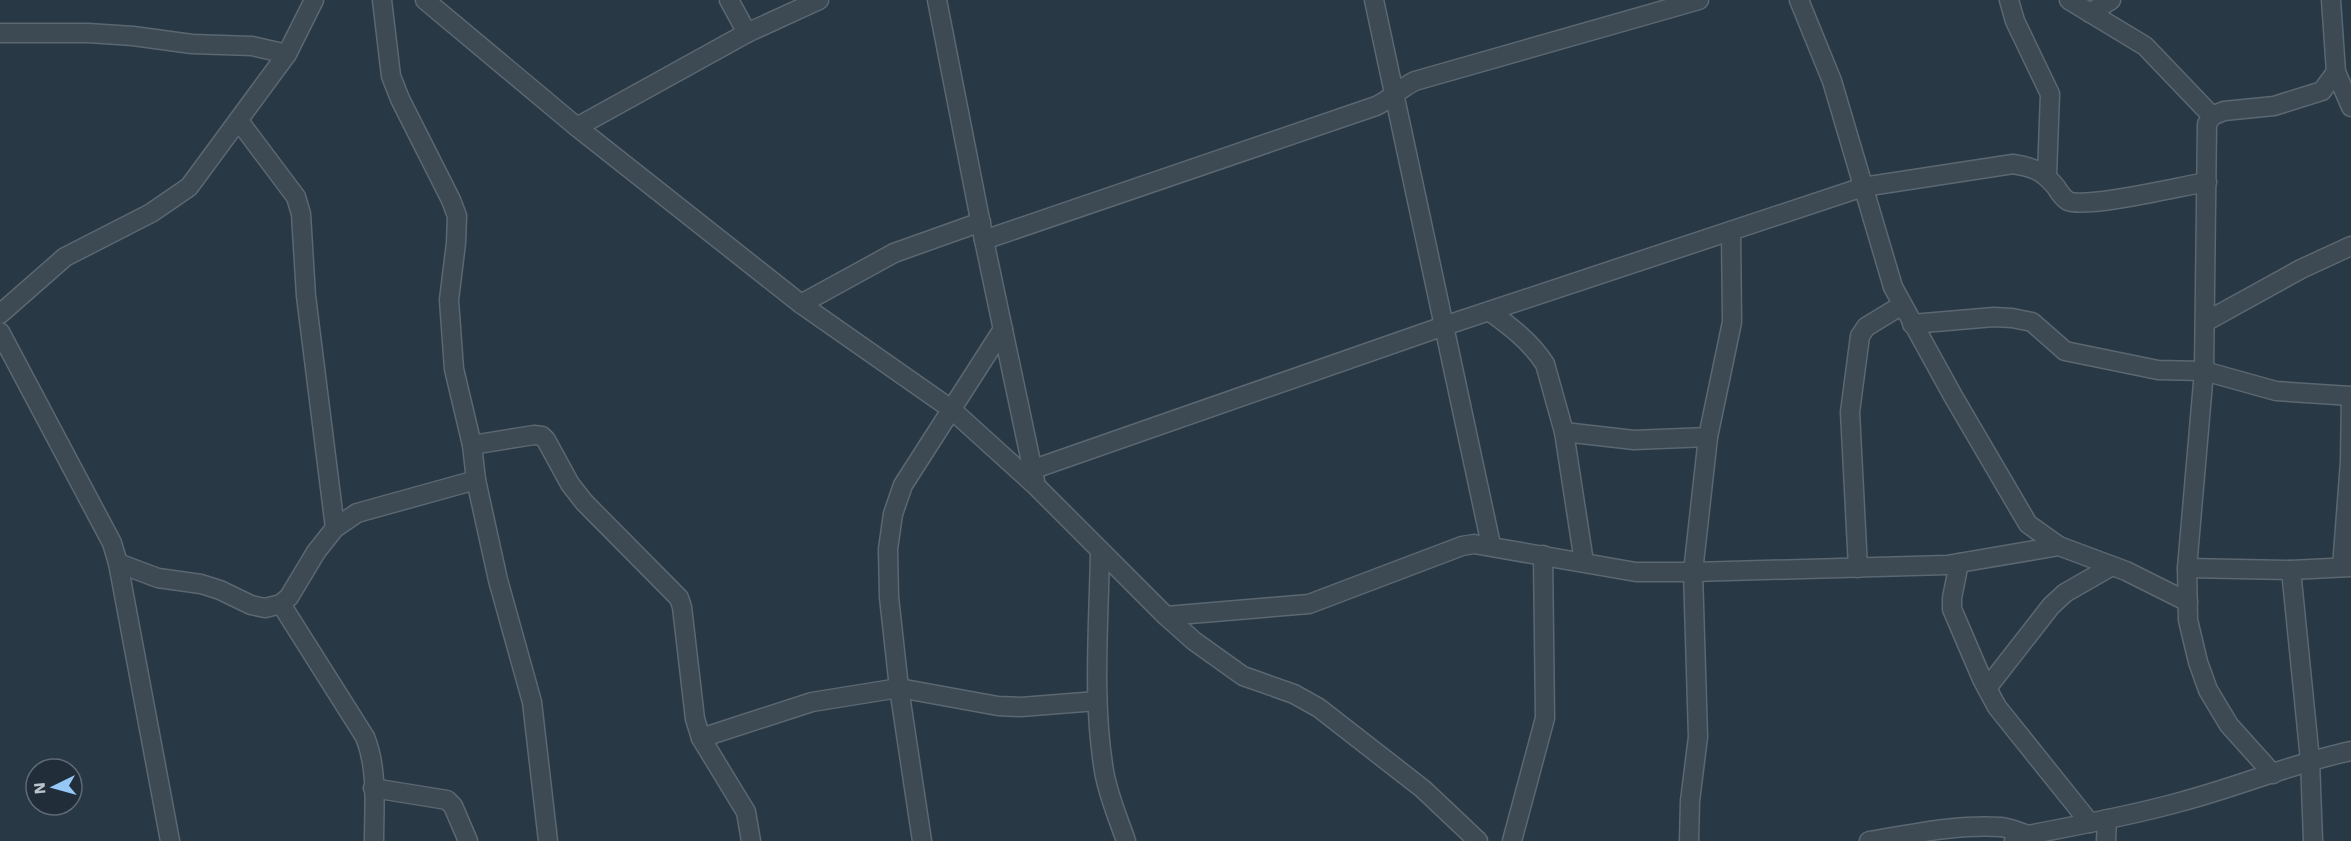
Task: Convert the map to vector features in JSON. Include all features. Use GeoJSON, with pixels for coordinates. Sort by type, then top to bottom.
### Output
{"type":"FeatureCollection","features":[{"type":"Feature","properties":{"kind":"street"},"geometry":{"type":"LineString","coordinates":[[0,314],[65,257],[151,213],[189,188],[287,54],[314,0]]}},
{"type":"Feature","properties":{"kind":"street"},"geometry":{"type":"LineString","coordinates":[[382,0],[392,76],[400,99],[457,216],[449,300],[454,369],[472,445],[476,480],[498,580],[532,702],[548,841]]}},
{"type":"Feature","properties":{"kind":"street"},"geometry":{"type":"LineString","coordinates":[[425,0],[577,127],[801,304],[951,409],[1035,477],[1100,550],[1194,641],[1243,676],[1294,694],[1319,708],[1422,789],[1478,841]]}},
{"type":"Feature","properties":{"kind":"street"},"geometry":{"type":"LineString","coordinates":[[729,0],[747,33]]}},
{"type":"Feature","properties":{"kind":"street"},"geometry":{"type":"LineString","coordinates":[[577,127],[747,33],[819,0]]}},
{"type":"Feature","properties":{"kind":"street"},"geometry":{"type":"LineString","coordinates":[[937,0],[984,240],[1035,477]]}},
{"type":"Feature","properties":{"kind":"street"},"geometry":{"type":"LineString","coordinates":[[1374,0],[1491,545]]}},
{"type":"Feature","properties":{"kind":"street"},"geometry":{"type":"LineString","coordinates":[[984,240],[1376,106],[1386,102],[1394,93],[1414,81],[1699,0]]}},
{"type":"Feature","properties":{"kind":"street"},"geometry":{"type":"LineString","coordinates":[[2009,0],[2015,21],[2050,94],[2047,175]]}},
{"type":"Feature","properties":{"kind":"street"},"geometry":{"type":"LineString","coordinates":[[2069,0],[2145,46],[2212,116]]}},
{"type":"Feature","properties":{"kind":"street"},"geometry":{"type":"LineString","coordinates":[[2090,13],[2111,0]]}},
{"type":"Feature","properties":{"kind":"street"},"geometry":{"type":"LineString","coordinates":[[2331,0],[2336,72],[2351,106]]}},
{"type":"Feature","properties":{"kind":"street"},"geometry":{"type":"LineString","coordinates":[[1802,1],[1832,81],[1893,287],[1912,324],[2028,524],[2059,546],[2112,566],[2188,602]]}},
{"type":"Feature","properties":{"kind":"street"},"geometry":{"type":"LineString","coordinates":[[0,33],[88,33],[133,36],[192,44],[252,46],[287,54]]}},
{"type":"Feature","properties":{"kind":"street"},"geometry":{"type":"LineString","coordinates":[[2274,774],[2229,725],[2208,690],[2198,662],[2188,620],[2187,568],[2204,370],[2207,124],[2212,116],[2224,111],[2274,106],[2322,91],[2336,72]]}},
{"type":"Feature","properties":{"kind":"street"},"geometry":{"type":"LineString","coordinates":[[239,121],[296,197],[301,214],[306,296],[335,528]]}},
{"type":"Feature","properties":{"kind":"street"},"geometry":{"type":"LineString","coordinates":[[1035,477],[1489,311],[1863,187],[2013,164],[2033,167],[2047,175],[2067,200],[2077,203],[2109,200],[2207,182]]}},
{"type":"Feature","properties":{"kind":"street"},"geometry":{"type":"LineString","coordinates":[[801,304],[894,253],[981,222]]}},
{"type":"Feature","properties":{"kind":"street"},"geometry":{"type":"LineString","coordinates":[[1689,841],[1690,801],[1698,736],[1693,572],[1708,437],[1732,322],[1731,231]]}},
{"type":"Feature","properties":{"kind":"street"},"geometry":{"type":"LineString","coordinates":[[2205,322],[2301,269],[2351,246]]}},
{"type":"Feature","properties":{"kind":"street"},"geometry":{"type":"LineString","coordinates":[[1858,568],[1850,412],[1860,336],[1866,327],[1902,305]]}},
{"type":"Feature","properties":{"kind":"street"},"geometry":{"type":"LineString","coordinates":[[1489,311],[1515,330],[1540,355],[1545,364],[1564,432],[1584,562]]}},
{"type":"Feature","properties":{"kind":"street"},"geometry":{"type":"LineString","coordinates":[[1912,324],[1994,317],[2012,318],[2032,322],[2065,351],[2158,370],[2204,370],[2276,391],[2351,396],[2346,567],[2291,570],[2187,568]]}},
{"type":"Feature","properties":{"kind":"street"},"geometry":{"type":"LineString","coordinates":[[922,841],[899,688],[889,597],[888,549],[893,514],[903,485],[1003,329]]}},
{"type":"Feature","properties":{"kind":"street"},"geometry":{"type":"LineString","coordinates":[[0,332],[103,524],[118,563],[170,841]]}},
{"type":"Feature","properties":{"kind":"street"},"geometry":{"type":"LineString","coordinates":[[1564,432],[1634,440],[1708,437]]}},
{"type":"Feature","properties":{"kind":"street"},"geometry":{"type":"LineString","coordinates":[[472,445],[534,435],[542,436],[570,484],[584,502],[679,598],[695,719],[701,738],[746,812],[751,841]]}},
{"type":"Feature","properties":{"kind":"street"},"geometry":{"type":"LineString","coordinates":[[118,563],[158,578],[201,584],[220,590],[251,605],[265,608],[281,604],[289,597],[316,552],[335,528],[357,513],[476,480]]}},
{"type":"Feature","properties":{"kind":"street"},"geometry":{"type":"LineString","coordinates":[[1166,616],[1309,604],[1462,546],[1474,544],[1491,545],[1636,572],[1858,568],[1959,563],[2059,546]]}},
{"type":"Feature","properties":{"kind":"street"},"geometry":{"type":"LineString","coordinates":[[1100,550],[1097,701],[1104,772],[1126,841]]}},
{"type":"Feature","properties":{"kind":"street"},"geometry":{"type":"LineString","coordinates":[[1512,841],[1545,718],[1543,555]]}},
{"type":"Feature","properties":{"kind":"street"},"geometry":{"type":"LineString","coordinates":[[1959,563],[1952,609],[1997,707],[2099,821],[2106,841]]}},
{"type":"Feature","properties":{"kind":"street"},"geometry":{"type":"LineString","coordinates":[[1987,688],[2051,606],[2065,592],[2112,566]]}},
{"type":"Feature","properties":{"kind":"street"},"geometry":{"type":"LineString","coordinates":[[2291,570],[2310,760],[2313,841]]}},
{"type":"Feature","properties":{"kind":"street"},"geometry":{"type":"LineString","coordinates":[[281,604],[365,737],[373,763],[374,841]]}},
{"type":"Feature","properties":{"kind":"street"},"geometry":{"type":"LineString","coordinates":[[701,738],[812,702],[899,688],[998,706],[1021,707],[1097,701]]}},
{"type":"Feature","properties":{"kind":"street"},"geometry":{"type":"LineString","coordinates":[[1869,841],[1914,832],[2003,827],[2021,838],[2180,802],[2274,774],[2310,760],[2351,751]]}},
{"type":"Feature","properties":{"kind":"street"},"geometry":{"type":"LineString","coordinates":[[373,788],[447,800],[453,806],[468,841]]}}]}
